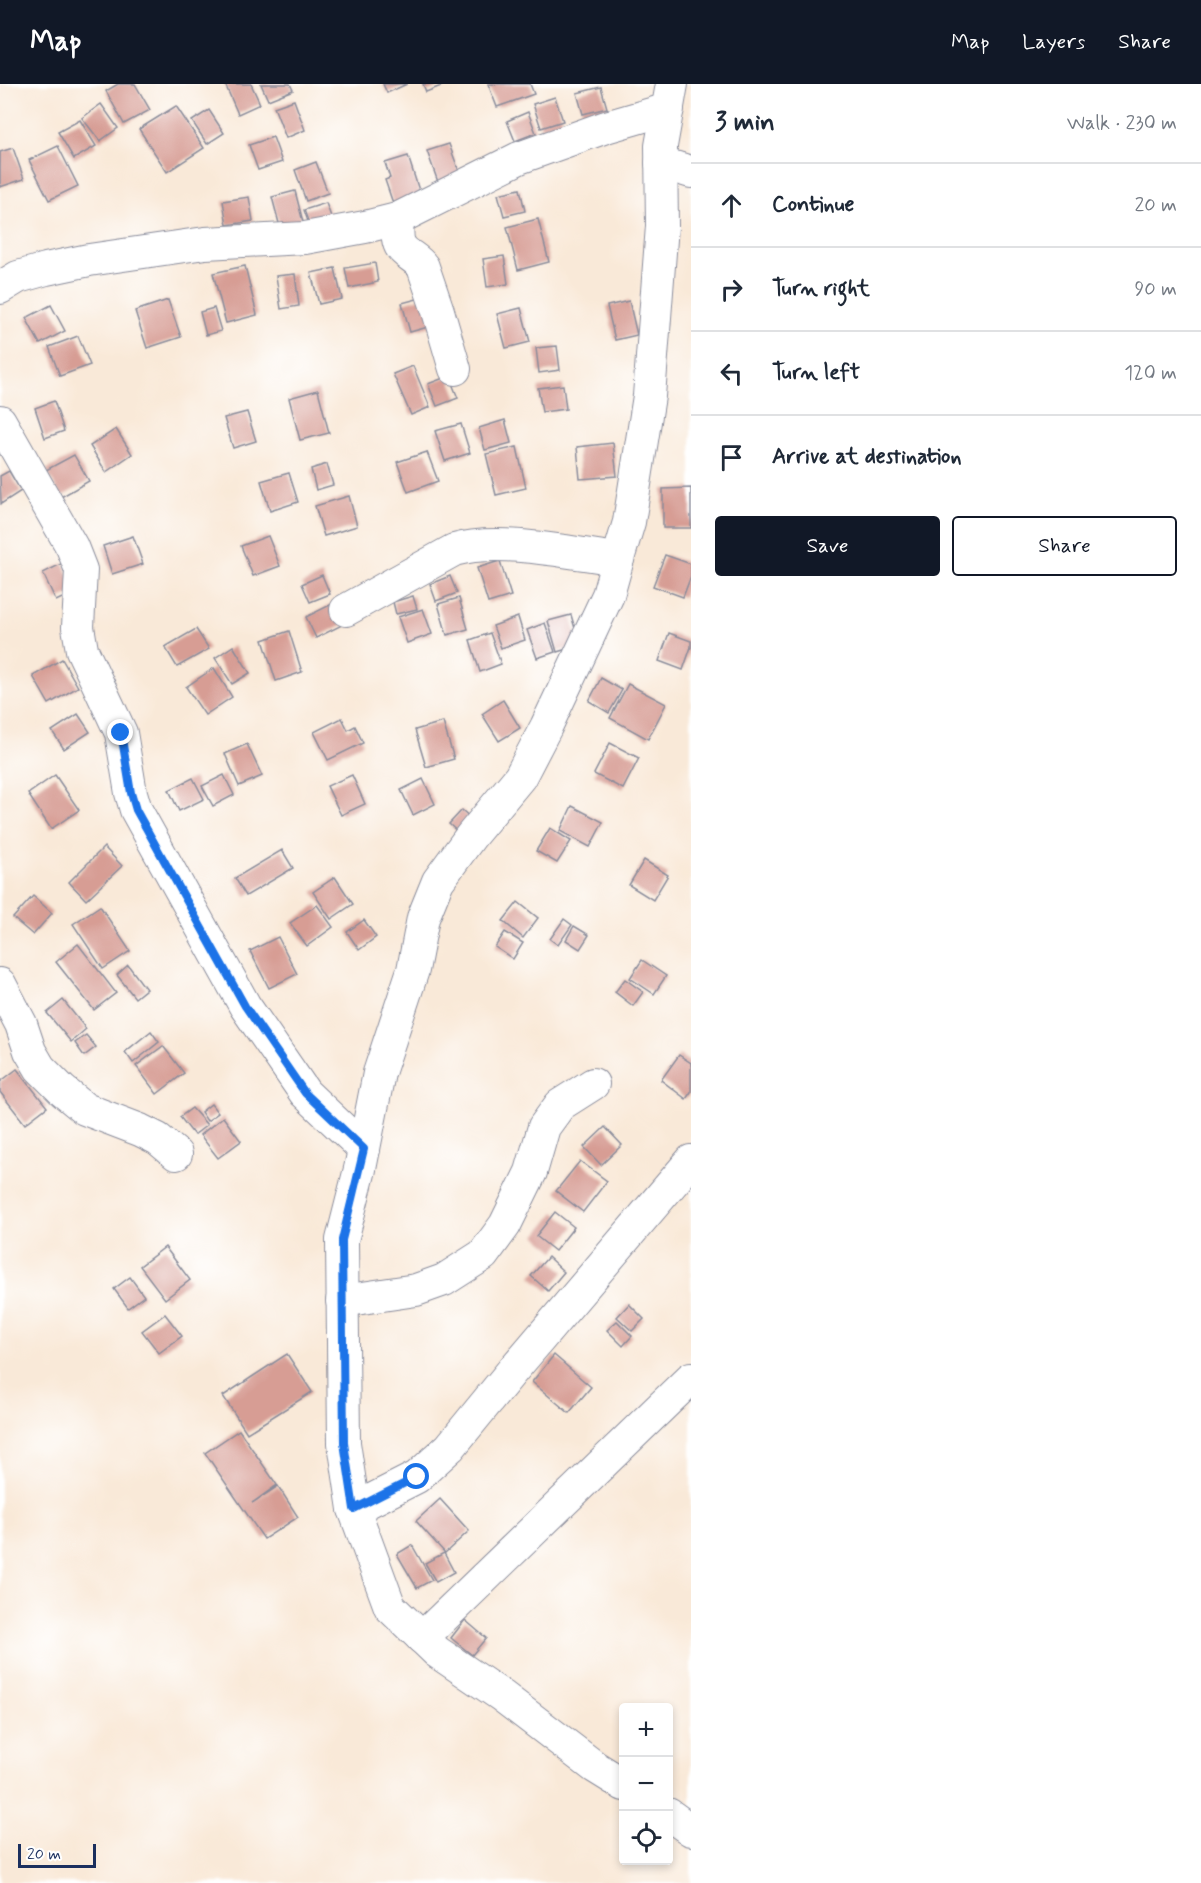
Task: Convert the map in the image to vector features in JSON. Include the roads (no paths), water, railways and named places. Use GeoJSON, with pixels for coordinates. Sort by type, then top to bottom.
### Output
{"type":"FeatureCollection","features":[{"type":"Feature","properties":{"kind":"street"},"geometry":{"type":"LineString","coordinates":[[619,1782],[595,1767],[502,1696],[437,1652],[390,1607],[354,1509],[344,1443],[342,1240],[379,1073],[413,970],[423,918],[438,881],[471,836],[520,777],[608,595],[629,522],[649,396],[662,226],[661,146],[670,97]]}},
{"type":"Feature","properties":{"kind":"street"},"geometry":{"type":"LineString","coordinates":[[0,288],[18,277],[89,260],[205,243],[305,238],[397,219],[519,158],[606,127],[670,97]]}},
{"type":"Feature","properties":{"kind":"street"},"geometry":{"type":"LineString","coordinates":[[661,163],[691,172]]}},
{"type":"Feature","properties":{"kind":"street"},"geometry":{"type":"LineString","coordinates":[[397,219],[399,242],[402,249],[418,260],[423,267],[454,369]]}},
{"type":"Feature","properties":{"kind":"street"},"geometry":{"type":"LineString","coordinates":[[0,421],[72,547],[81,570],[78,627],[82,650],[121,733],[136,810],[245,1006],[305,1093],[364,1149]]}},
{"type":"Feature","properties":{"kind":"street"},"geometry":{"type":"LineString","coordinates":[[346,610],[454,550],[470,546],[528,547],[618,559]]}},
{"type":"Feature","properties":{"kind":"street"},"geometry":{"type":"LineString","coordinates":[[0,984],[21,1024],[30,1051],[40,1068],[63,1092],[85,1109],[158,1139],[176,1154]]}},
{"type":"Feature","properties":{"kind":"street"},"geometry":{"type":"LineString","coordinates":[[342,1301],[416,1290],[444,1280],[483,1255],[506,1225],[531,1172],[544,1127],[560,1105],[593,1084]]}},
{"type":"Feature","properties":{"kind":"street"},"geometry":{"type":"LineString","coordinates":[[354,1509],[417,1477],[450,1447],[691,1161]]}},
{"type":"Feature","properties":{"kind":"street"},"geometry":{"type":"LineString","coordinates":[[422,1638],[691,1378]]}},
{"type":"Feature","properties":{"kind":"street"},"geometry":{"type":"LineString","coordinates":[[673,1817],[691,1830]]}}]}
